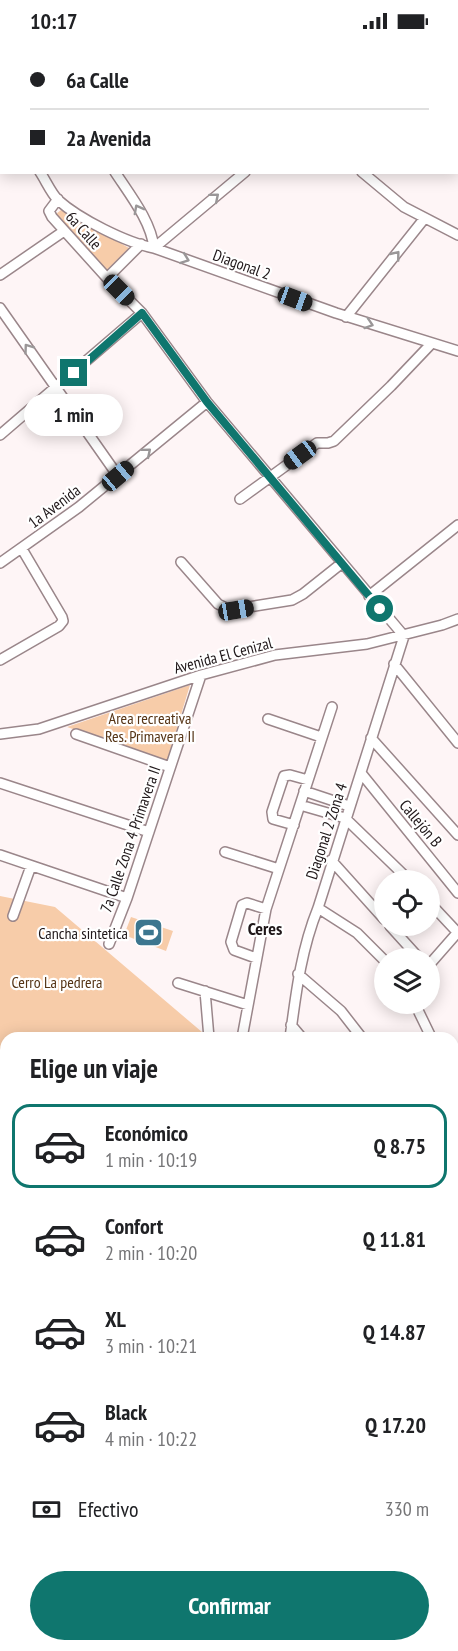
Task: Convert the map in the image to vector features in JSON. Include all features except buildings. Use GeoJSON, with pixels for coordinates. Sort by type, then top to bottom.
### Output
{"type":"FeatureCollection","features":[{"type":"Feature","properties":{"kind":"street","name":"6a Calle"},"geometry":{"type":"LineString","coordinates":[[41,174],[58,199],[50,207],[50,214],[107,278],[142,313],[207,402],[404,636]]}},
{"type":"Feature","properties":{"kind":"street"},"geometry":{"type":"LineString","coordinates":[[117,174],[153,236],[154,248]]}},
{"type":"Feature","properties":{"kind":"street"},"geometry":{"type":"LineString","coordinates":[[154,248],[242,174]]}},
{"type":"Feature","properties":{"kind":"street"},"geometry":{"type":"LineString","coordinates":[[364,174],[393,199],[424,219],[458,235]]}},
{"type":"Feature","properties":{"kind":"street","name":"Diagonal 2"},"geometry":{"type":"LineString","coordinates":[[58,199],[90,221],[130,242],[154,248],[346,317],[458,351]]}},
{"type":"Feature","properties":{"kind":"street"},"geometry":{"type":"LineString","coordinates":[[346,317],[424,219]]}},
{"type":"Feature","properties":{"kind":"street"},"geometry":{"type":"LineString","coordinates":[[0,275],[64,231]]}},
{"type":"Feature","properties":{"kind":"street"},"geometry":{"type":"LineString","coordinates":[[107,278],[139,245],[153,236]]}},
{"type":"Feature","properties":{"kind":"street"},"geometry":{"type":"LineString","coordinates":[[0,308],[118,476]]}},
{"type":"Feature","properties":{"kind":"street"},"geometry":{"type":"LineString","coordinates":[[0,435],[142,313]]}},
{"type":"Feature","properties":{"kind":"street"},"geometry":{"type":"LineString","coordinates":[[240,499],[317,442],[334,441],[431,344]]}},
{"type":"Feature","properties":{"kind":"street","name":"1a Avenida"},"geometry":{"type":"LineString","coordinates":[[0,563],[118,476],[207,402]]}},
{"type":"Feature","properties":{"kind":"street"},"geometry":{"type":"LineString","coordinates":[[369,596],[458,525]]}},
{"type":"Feature","properties":{"kind":"street"},"geometry":{"type":"LineString","coordinates":[[0,660],[59,626],[63,621],[22,549]]}},
{"type":"Feature","properties":{"kind":"street"},"geometry":{"type":"LineString","coordinates":[[181,562],[218,604],[230,610],[292,600],[342,563]]}},
{"type":"Feature","properties":{"kind":"street","name":"Avenida El Cenizal"},"geometry":{"type":"LineString","coordinates":[[0,734],[39,729],[201,675],[275,655],[368,644],[404,636],[458,619]]}},
{"type":"Feature","properties":{"kind":"street","name":"Diagonal 2 Zona 4"},"geometry":{"type":"LineString","coordinates":[[290,1032],[298,974],[307,935],[318,908],[404,636]]}},
{"type":"Feature","properties":{"kind":"street"},"geometry":{"type":"LineString","coordinates":[[394,664],[458,742]]}},
{"type":"Feature","properties":{"kind":"street","name":"7a Calle Zona 4 Primavera II"},"geometry":{"type":"LineString","coordinates":[[109,944],[127,898],[201,675]]}},
{"type":"Feature","properties":{"kind":"street"},"geometry":{"type":"LineString","coordinates":[[243,1032],[266,909],[332,707]]}},
{"type":"Feature","properties":{"kind":"street"},"geometry":{"type":"LineString","coordinates":[[268,719],[321,737]]}},
{"type":"Feature","properties":{"kind":"street"},"geometry":{"type":"LineString","coordinates":[[76,734],[170,767]]}},
{"type":"Feature","properties":{"kind":"street"},"geometry":{"type":"LineString","coordinates":[[371,738],[458,836]]}},
{"type":"Feature","properties":{"kind":"street","name":"Callejón B"},"geometry":{"type":"LineString","coordinates":[[360,773],[458,893]]}},
{"type":"Feature","properties":{"kind":"street"},"geometry":{"type":"LineString","coordinates":[[294,825],[273,819],[272,812],[283,777],[288,774],[308,780]]}},
{"type":"Feature","properties":{"kind":"street"},"geometry":{"type":"LineString","coordinates":[[0,783],[149,832]]}},
{"type":"Feature","properties":{"kind":"street"},"geometry":{"type":"LineString","coordinates":[[304,791],[349,806]]}},
{"type":"Feature","properties":{"kind":"street"},"geometry":{"type":"LineString","coordinates":[[300,805],[345,818],[399,870]]}},
{"type":"Feature","properties":{"kind":"street"},"geometry":{"type":"LineString","coordinates":[[225,852],[279,869]]}},
{"type":"Feature","properties":{"kind":"street"},"geometry":{"type":"LineString","coordinates":[[0,855],[127,898]]}},
{"type":"Feature","properties":{"kind":"street"},"geometry":{"type":"LineString","coordinates":[[332,860],[374,909]]}},
{"type":"Feature","properties":{"kind":"street"},"geometry":{"type":"LineString","coordinates":[[14,916],[31,866]]}},
{"type":"Feature","properties":{"kind":"street"},"geometry":{"type":"LineString","coordinates":[[256,958],[234,950],[231,942],[242,905],[247,903],[266,909]]}},
{"type":"Feature","properties":{"kind":"street"},"geometry":{"type":"LineString","coordinates":[[318,908],[357,933],[374,950]]}},
{"type":"Feature","properties":{"kind":"street"},"geometry":{"type":"LineString","coordinates":[[440,914],[458,933],[440,953]]}},
{"type":"Feature","properties":{"kind":"street"},"geometry":{"type":"LineString","coordinates":[[399,936],[410,948]]}},
{"type":"Feature","properties":{"kind":"street"},"geometry":{"type":"LineString","coordinates":[[298,974],[341,1011],[357,1032]]}},
{"type":"Feature","properties":{"kind":"street"},"geometry":{"type":"LineString","coordinates":[[178,983],[248,1005]]}},
{"type":"Feature","properties":{"kind":"street"},"geometry":{"type":"LineString","coordinates":[[205,991],[208,1032]]}},
{"type":"Feature","properties":{"kind":"street"},"geometry":{"type":"LineString","coordinates":[[420,1014],[429,1032]]}},
{"type":"Feature","properties":{"kind":"street"},"geometry":{"type":"LineString","coordinates":[[291,1025],[297,1032]]}},
{"type":"Feature","properties":{"kind":"green space"},"geometry":{"type":"Polygon","coordinates":[[[61,210],[129,248],[107,270],[56,214],[61,210]]]}},
{"type":"Feature","properties":{"kind":"green space","name":"Area recreativa Res. Primavera II"},"geometry":{"type":"Polygon","coordinates":[[[190,685],[167,761],[67,727],[190,685]]]}},
{"type":"Feature","properties":{"kind":"green space","name":"Cerro La pedrera"},"geometry":{"type":"Polygon","coordinates":[[[0,896],[55,907],[202,1032],[0,1032],[0,896]]]}},
{"type":"Feature","properties":{"kind":"green space","name":"Cancha sintetica"},"geometry":{"type":"Polygon","coordinates":[[[131,917],[173,931],[166,951],[124,935],[131,917]]]}},
{"type":"Feature","properties":{"kind":"place","name":"Cancha sintetica"},"geometry":{"type":"Point","coordinates":[149,933]}},
{"type":"Feature","properties":{"kind":"district","name":"Ceres"},"geometry":{"type":"Point","coordinates":[265,929]}},
{"type":"Feature","properties":{"kind":"route"},"geometry":{"type":"LineString","coordinates":[[74,373],[142,313],[207,402],[380,609]]}}]}
